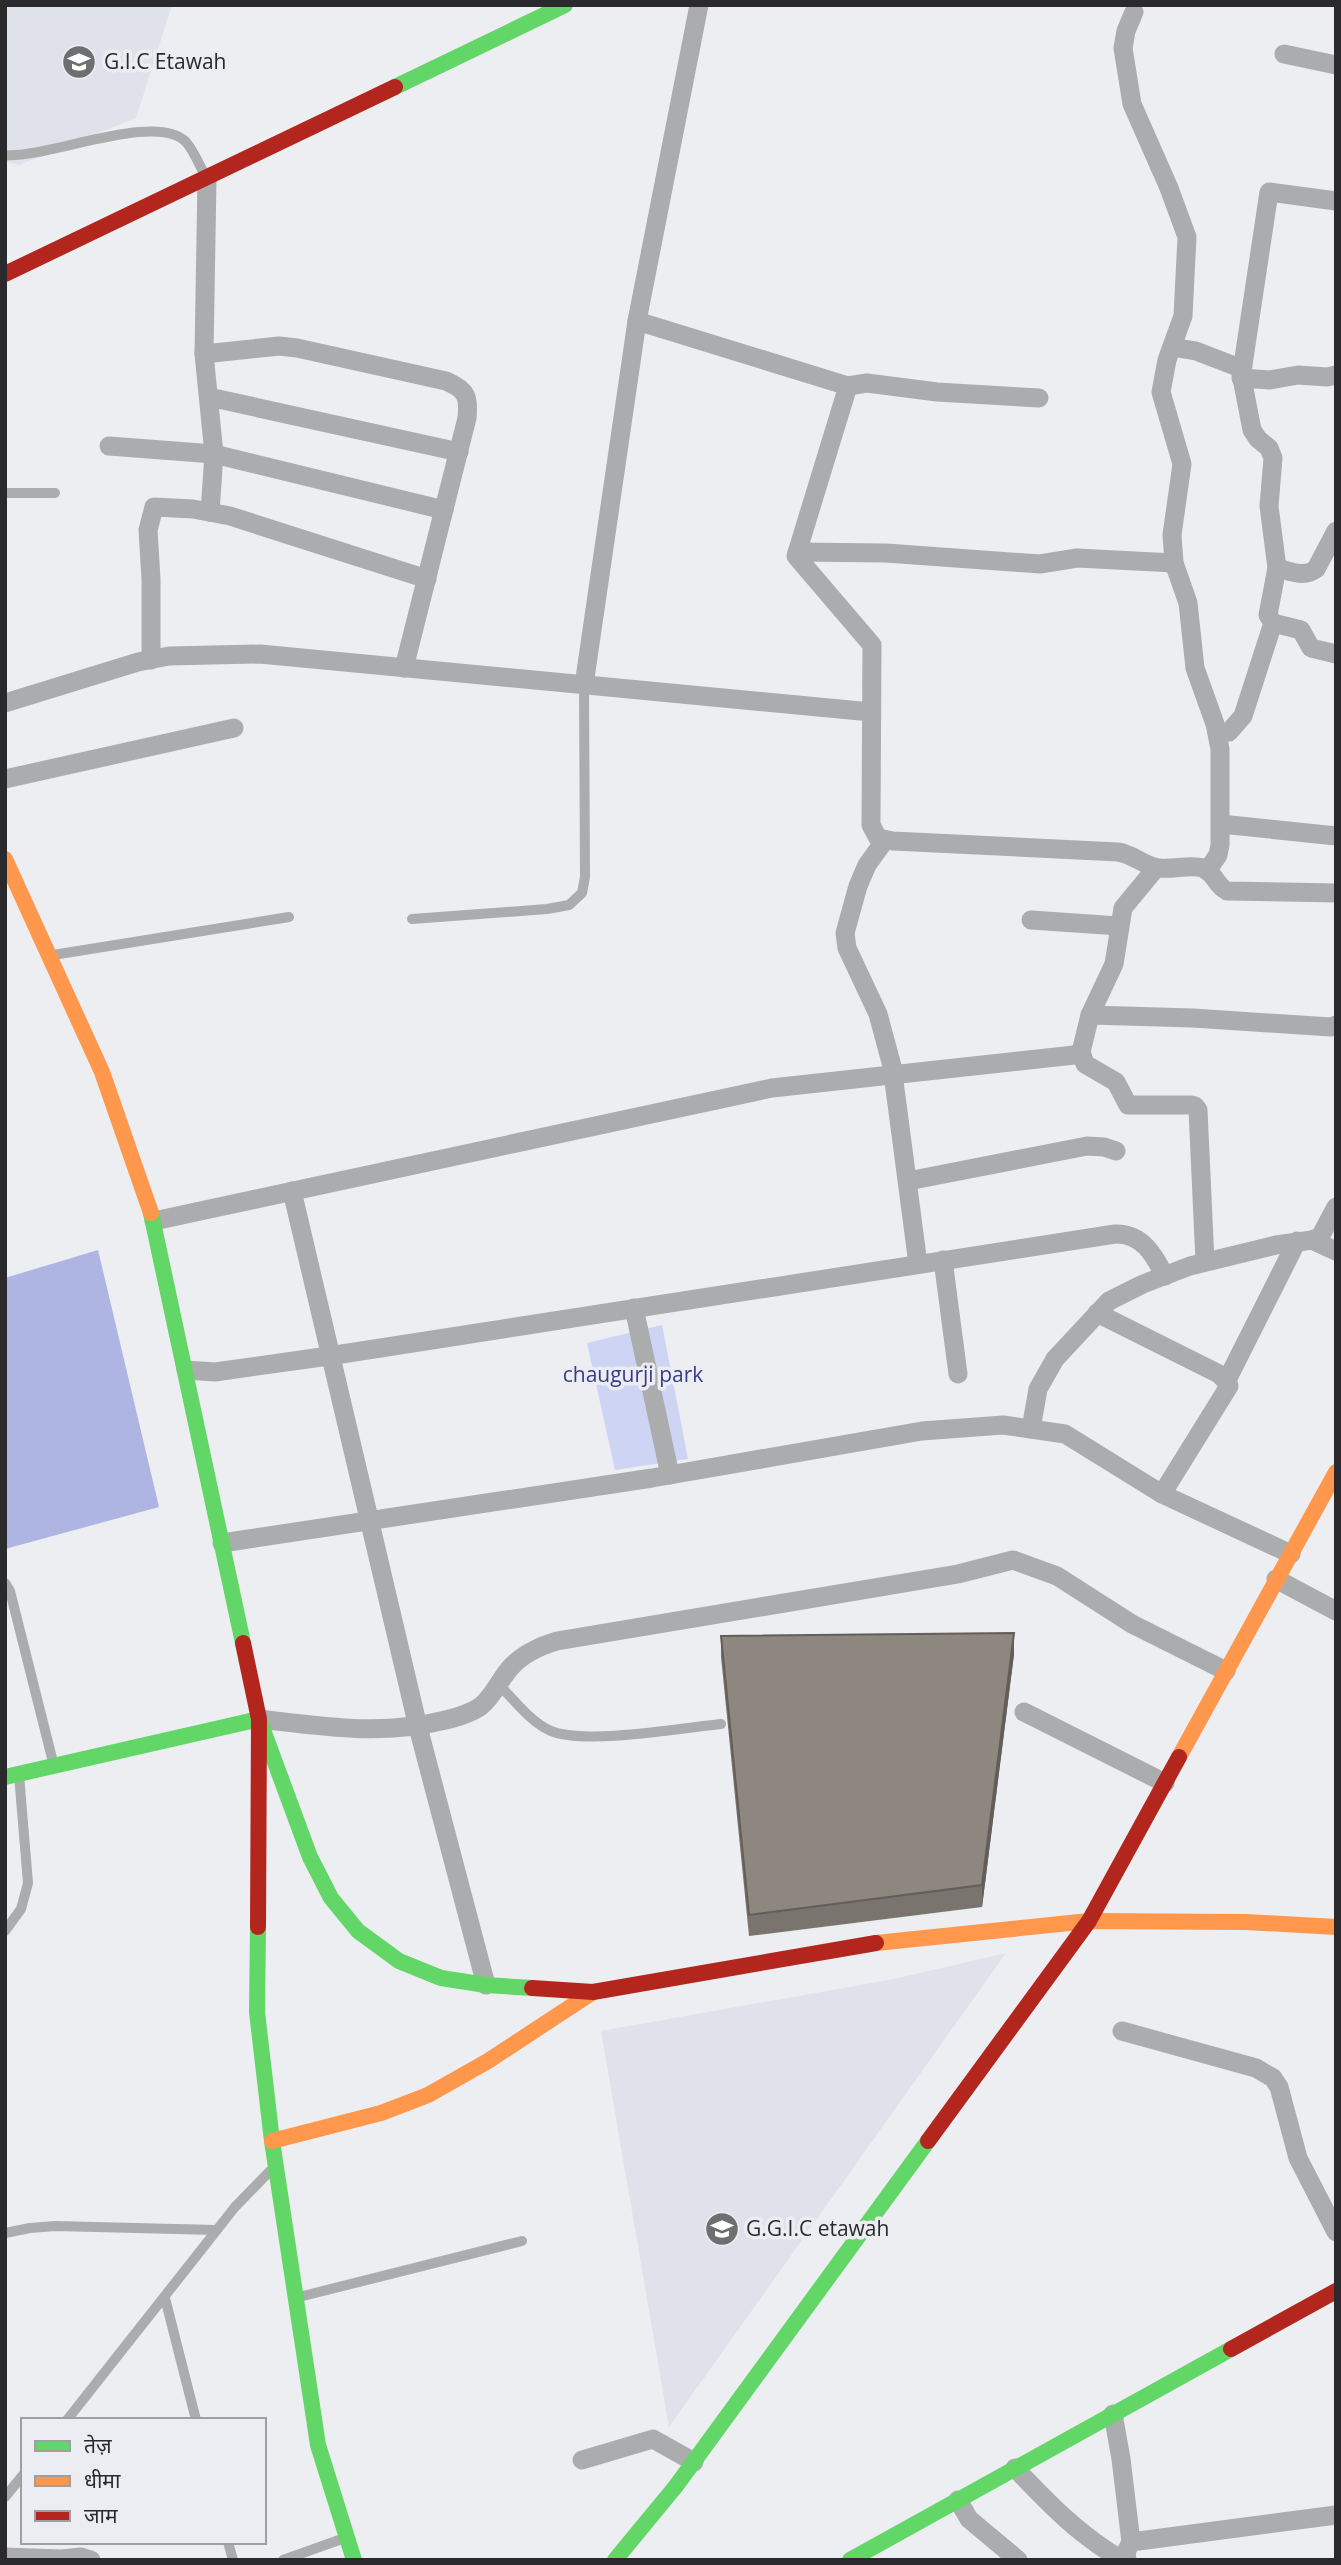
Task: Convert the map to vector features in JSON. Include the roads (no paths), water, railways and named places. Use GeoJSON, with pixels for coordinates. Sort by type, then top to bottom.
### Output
{"type":"FeatureCollection","features":[{"type":"Feature","properties":{"kind":"street"},"geometry":{"type":"LineString","coordinates":[[5,274],[565,5]]}},
{"type":"Feature","properties":{"kind":"street"},"geometry":{"type":"LineString","coordinates":[[584,685],[637,321],[699,5]]}},
{"type":"Feature","properties":{"kind":"street"},"geometry":{"type":"LineString","coordinates":[[1133,12],[1125,31],[1124,48],[1132,104],[1187,237],[1183,316],[1162,378],[1161,392],[1182,464],[1172,535],[1174,563],[1188,603],[1195,668],[1218,735],[1221,824],[1218,855],[1211,874]]}},
{"type":"Feature","properties":{"kind":"street"},"geometry":{"type":"LineString","coordinates":[[1283,54],[1336,65]]}},
{"type":"Feature","properties":{"kind":"street"},"geometry":{"type":"LineString","coordinates":[[208,178],[204,354],[214,454],[210,512]]}},
{"type":"Feature","properties":{"kind":"street"},"geometry":{"type":"LineString","coordinates":[[1241,378],[1269,192],[1336,201]]}},
{"type":"Feature","properties":{"kind":"street"},"geometry":{"type":"LineString","coordinates":[[637,321],[848,386],[867,383],[937,393],[1039,398]]}},
{"type":"Feature","properties":{"kind":"street"},"geometry":{"type":"LineString","coordinates":[[204,354],[288,347],[460,387],[468,400],[467,418],[404,668]]}},
{"type":"Feature","properties":{"kind":"street"},"geometry":{"type":"LineString","coordinates":[[1172,347],[1196,351],[1240,368],[1252,430],[1269,448],[1273,458],[1269,506],[1277,568],[1268,610],[1273,624],[1243,716],[1229,732]]}},
{"type":"Feature","properties":{"kind":"street"},"geometry":{"type":"LineString","coordinates":[[1241,378],[1270,380],[1298,375],[1336,375]]}},
{"type":"Feature","properties":{"kind":"street"},"geometry":{"type":"LineString","coordinates":[[848,386],[796,556],[872,645],[871,825],[878,838],[1118,852],[1132,855],[1156,868],[1198,867],[1211,874],[1220,887],[1227,891],[1336,893]]}},
{"type":"Feature","properties":{"kind":"street"},"geometry":{"type":"LineString","coordinates":[[209,397],[458,452]]}},
{"type":"Feature","properties":{"kind":"street"},"geometry":{"type":"LineString","coordinates":[[109,446],[214,454],[444,510]]}},
{"type":"Feature","properties":{"kind":"street"},"geometry":{"type":"LineString","coordinates":[[151,660],[148,530],[155,507],[210,512],[427,579]]}},
{"type":"Feature","properties":{"kind":"street"},"geometry":{"type":"LineString","coordinates":[[1277,568],[1311,573],[1316,569],[1336,531]]}},
{"type":"Feature","properties":{"kind":"street"},"geometry":{"type":"LineString","coordinates":[[797,552],[886,552],[1040,564],[1077,558],[1174,563]]}},
{"type":"Feature","properties":{"kind":"street"},"geometry":{"type":"LineString","coordinates":[[1273,624],[1298,628],[1311,648],[1336,654]]}},
{"type":"Feature","properties":{"kind":"street"},"geometry":{"type":"LineString","coordinates":[[5,703],[169,656],[260,654],[871,712]]}},
{"type":"Feature","properties":{"kind":"street"},"geometry":{"type":"LineString","coordinates":[[5,779],[234,728]]}},
{"type":"Feature","properties":{"kind":"street"},"geometry":{"type":"LineString","coordinates":[[1221,824],[1336,836]]}},
{"type":"Feature","properties":{"kind":"street"},"geometry":{"type":"LineString","coordinates":[[885,840],[867,865],[845,933],[847,948],[878,1014],[892,1066],[918,1264]]}},
{"type":"Feature","properties":{"kind":"street"},"geometry":{"type":"LineString","coordinates":[[5,859],[102,1072],[154,1221],[259,1719],[310,1857],[331,1898],[358,1931],[399,1961],[441,1978],[486,1985],[593,1992],[887,1941],[1089,1921],[1336,1927]]}},
{"type":"Feature","properties":{"kind":"street"},"geometry":{"type":"LineString","coordinates":[[1156,868],[1126,903],[1119,926],[1114,964],[1090,1014],[1081,1052],[1085,1064],[1116,1082],[1128,1105],[1191,1105],[1198,1110],[1205,1262]]}},
{"type":"Feature","properties":{"kind":"street"},"geometry":{"type":"LineString","coordinates":[[1031,920],[1119,926]]}},
{"type":"Feature","properties":{"kind":"street"},"geometry":{"type":"LineString","coordinates":[[1090,1014],[1331,1027],[1336,1025]]}},
{"type":"Feature","properties":{"kind":"street"},"geometry":{"type":"LineString","coordinates":[[154,1221],[772,1087],[1074,1055],[1081,1052]]}},
{"type":"Feature","properties":{"kind":"street"},"geometry":{"type":"LineString","coordinates":[[908,1181],[1087,1146],[1116,1151]]}},
{"type":"Feature","properties":{"kind":"street"},"geometry":{"type":"LineString","coordinates":[[292,1191],[418,1727],[486,1985]]}},
{"type":"Feature","properties":{"kind":"street"},"geometry":{"type":"LineString","coordinates":[[1031,1429],[1038,1389],[1055,1359],[1109,1301],[1205,1262],[1320,1237],[1336,1207]]}},
{"type":"Feature","properties":{"kind":"street"},"geometry":{"type":"LineString","coordinates":[[186,1370],[215,1372],[329,1356],[1124,1234],[1135,1237],[1150,1251],[1165,1276]]}},
{"type":"Feature","properties":{"kind":"street"},"geometry":{"type":"LineString","coordinates":[[1305,1240],[1336,1251]]}},
{"type":"Feature","properties":{"kind":"street"},"geometry":{"type":"LineString","coordinates":[[1162,1494],[1228,1386],[1227,1380],[1305,1240]]}},
{"type":"Feature","properties":{"kind":"street"},"geometry":{"type":"LineString","coordinates":[[943,1260],[958,1374]]}},
{"type":"Feature","properties":{"kind":"street"},"geometry":{"type":"LineString","coordinates":[[634,1308],[670,1475]]}},
{"type":"Feature","properties":{"kind":"street"},"geometry":{"type":"LineString","coordinates":[[1097,1313],[1227,1380]]}},
{"type":"Feature","properties":{"kind":"street"},"geometry":{"type":"LineString","coordinates":[[222,1543],[670,1475],[922,1431],[1003,1425],[1065,1434],[1162,1494],[1291,1554]]}},
{"type":"Feature","properties":{"kind":"street"},"geometry":{"type":"LineString","coordinates":[[615,2560],[694,2462],[1089,1921],[1336,1472]]}},
{"type":"Feature","properties":{"kind":"street"},"geometry":{"type":"LineString","coordinates":[[12,1776],[259,1719],[369,1731],[418,1727],[458,1717],[479,1708],[511,1667],[538,1647],[557,1641],[958,1574],[1013,1560],[1056,1576],[1132,1624],[1226,1671]]}},
{"type":"Feature","properties":{"kind":"street"},"geometry":{"type":"LineString","coordinates":[[1276,1579],[1336,1611]]}},
{"type":"Feature","properties":{"kind":"street"},"geometry":{"type":"LineString","coordinates":[[1024,1712],[1165,1783]]}},
{"type":"Feature","properties":{"kind":"street"},"geometry":{"type":"LineString","coordinates":[[259,1719],[257,2012],[272,2141],[318,2445],[354,2560]]}},
{"type":"Feature","properties":{"kind":"street"},"geometry":{"type":"LineString","coordinates":[[272,2141],[381,2113],[428,2095],[488,2061],[593,1992]]}},
{"type":"Feature","properties":{"kind":"street"},"geometry":{"type":"LineString","coordinates":[[1122,2031],[1256,2068],[1273,2078],[1279,2087],[1298,2158],[1336,2232]]}},
{"type":"Feature","properties":{"kind":"street"},"geometry":{"type":"LineString","coordinates":[[850,2560],[1336,2291]]}},
{"type":"Feature","properties":{"kind":"street"},"geometry":{"type":"LineString","coordinates":[[1113,2414],[1121,2459],[1127,2554]]}},
{"type":"Feature","properties":{"kind":"street"},"geometry":{"type":"LineString","coordinates":[[582,2460],[653,2439],[694,2462]]}},
{"type":"Feature","properties":{"kind":"street"},"geometry":{"type":"LineString","coordinates":[[1015,2468],[1055,2510],[1096,2545],[1127,2554],[1336,2515]]}},
{"type":"Feature","properties":{"kind":"street"},"geometry":{"type":"LineString","coordinates":[[958,2500],[969,2519],[1018,2560]]}},
{"type":"Feature","properties":{"kind":"street"},"geometry":{"type":"LineString","coordinates":[[339,2518],[343,2560]]}},
{"type":"Feature","properties":{"kind":"street"},"geometry":{"type":"LineString","coordinates":[[5,2557],[81,2557],[91,2560]]}},
{"type":"Feature","properties":{"kind":"lane"},"geometry":{"type":"LineString","coordinates":[[5,155],[34,154],[119,134],[167,134],[179,137],[186,143],[208,178]]}},
{"type":"Feature","properties":{"kind":"lane"},"geometry":{"type":"LineString","coordinates":[[5,493],[55,494]]}},
{"type":"Feature","properties":{"kind":"lane"},"geometry":{"type":"LineString","coordinates":[[412,919],[547,909],[569,905],[582,893],[585,877],[584,685]]}},
{"type":"Feature","properties":{"kind":"lane"},"geometry":{"type":"LineString","coordinates":[[49,956],[289,917]]}},
{"type":"Feature","properties":{"kind":"lane"},"geometry":{"type":"LineString","coordinates":[[5,1583],[10,1591],[54,1766]]}},
{"type":"Feature","properties":{"kind":"lane"},"geometry":{"type":"LineString","coordinates":[[499,1685],[540,1725],[563,1735],[641,1733],[721,1724]]}},
{"type":"Feature","properties":{"kind":"lane"},"geometry":{"type":"LineString","coordinates":[[5,1931],[22,1909],[28,1883],[12,1776]]}},
{"type":"Feature","properties":{"kind":"lane"},"geometry":{"type":"LineString","coordinates":[[69,2418],[235,2207],[276,2166]]}},
{"type":"Feature","properties":{"kind":"lane"},"geometry":{"type":"LineString","coordinates":[[5,2232],[55,2226],[216,2231]]}},
{"type":"Feature","properties":{"kind":"lane"},"geometry":{"type":"LineString","coordinates":[[296,2298],[522,2241]]}},
{"type":"Feature","properties":{"kind":"lane"},"geometry":{"type":"LineString","coordinates":[[165,2298],[195,2418]]}},
{"type":"Feature","properties":{"kind":"lane"},"geometry":{"type":"LineString","coordinates":[[5,2497],[21,2477]]}},
{"type":"Feature","properties":{"kind":"lane"},"geometry":{"type":"LineString","coordinates":[[283,2560],[339,2540]]}},
{"type":"Feature","properties":{"kind":"place","name":"G.I.C Etawah"},"geometry":{"type":"Point","coordinates":[79,62]}},
{"type":"Feature","properties":{"kind":"place","name":"G.G.I.C etawah"},"geometry":{"type":"Point","coordinates":[722,2229]}},
{"type":"Feature","properties":{"kind":"park label","name":"chaugurji park"},"geometry":{"type":"Point","coordinates":[633,1375]}}]}
